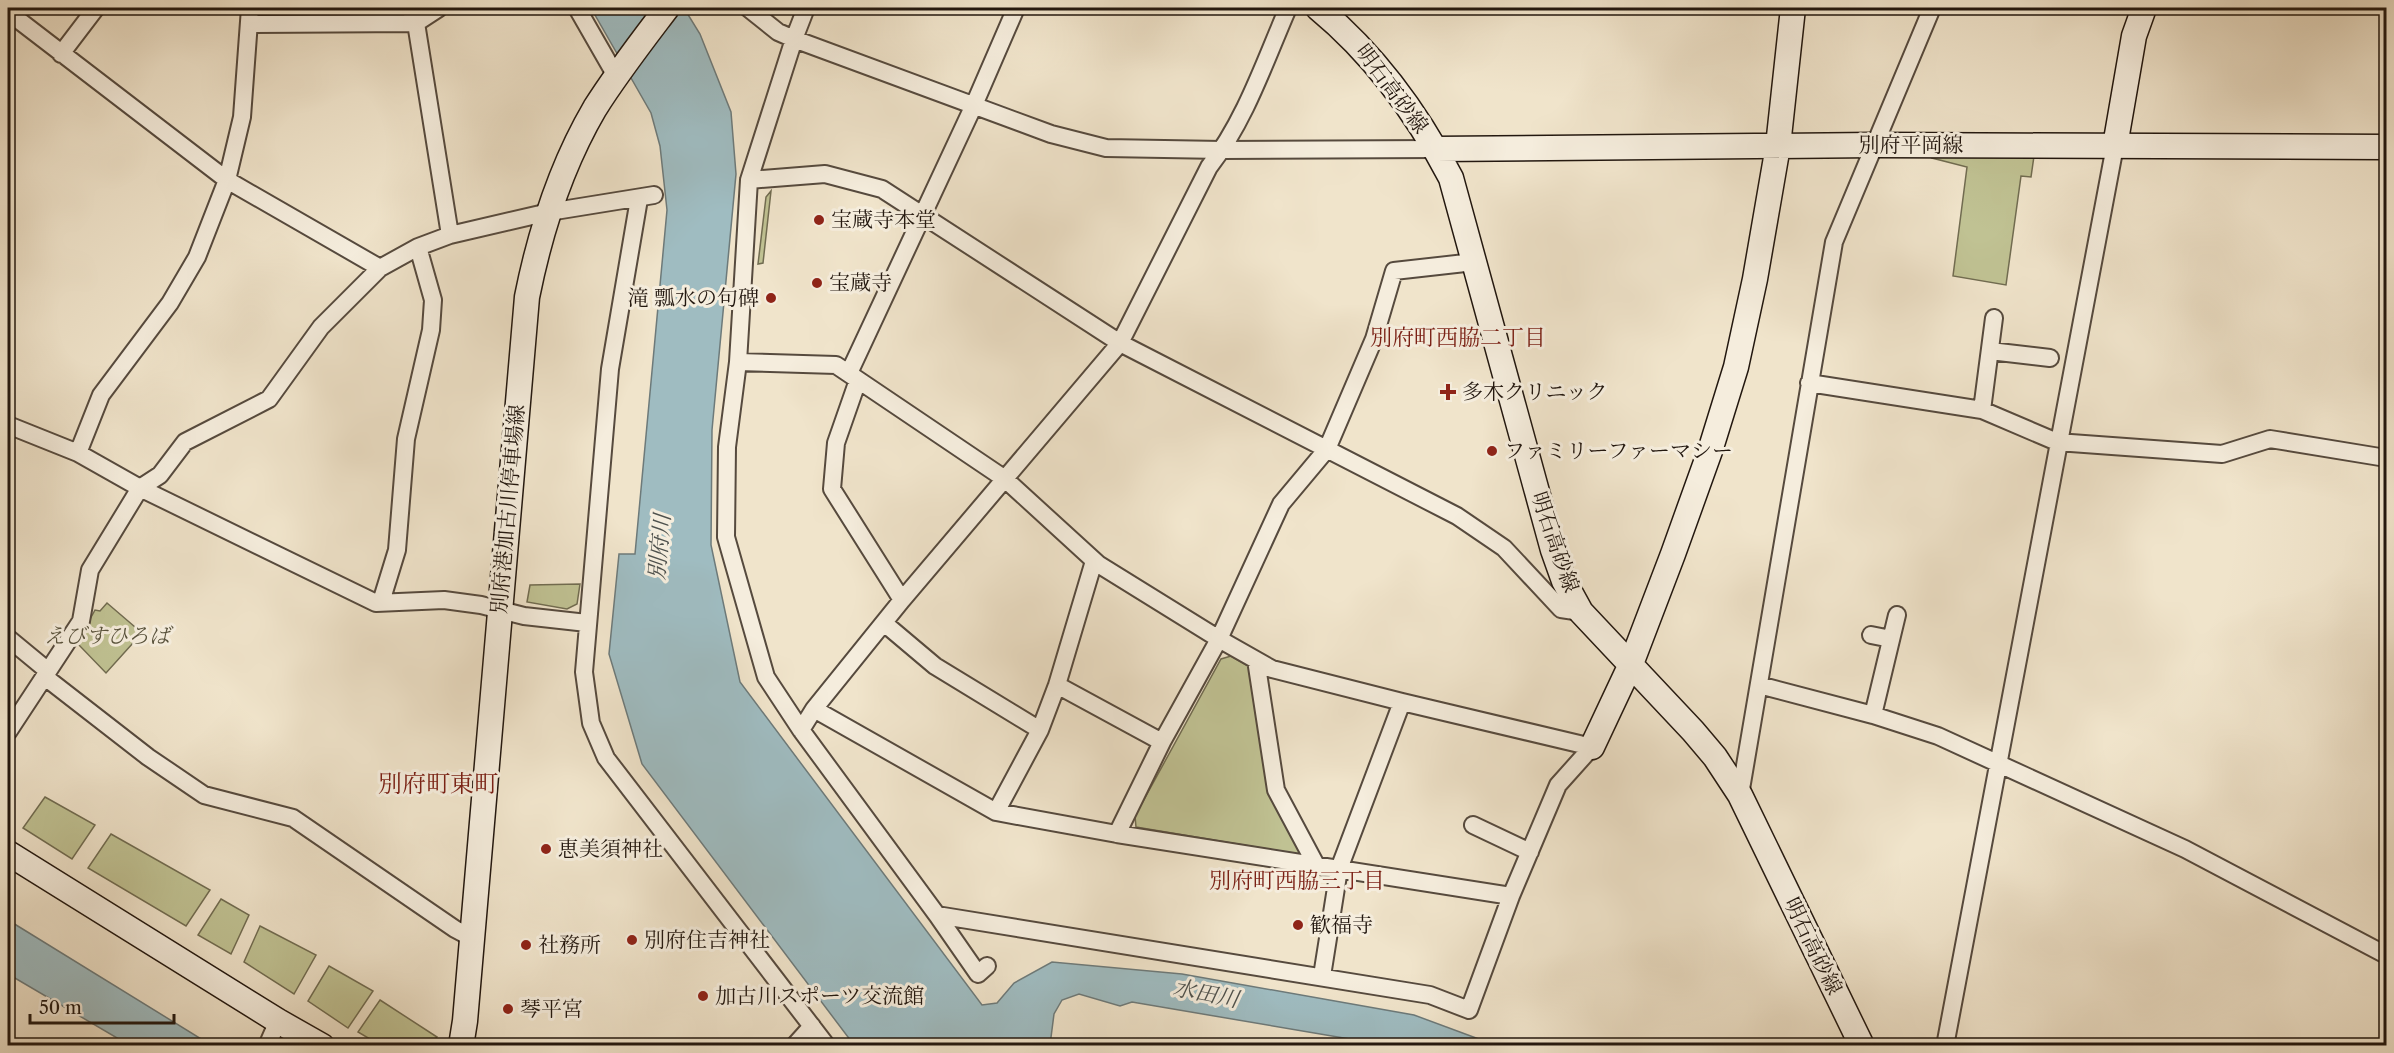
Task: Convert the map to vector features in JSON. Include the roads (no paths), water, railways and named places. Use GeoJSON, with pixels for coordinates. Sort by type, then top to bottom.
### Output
{"type":"FeatureCollection","features":[{"type":"Feature","properties":{"kind":"main road","name":"別府港加古川停車場線"},"geometry":{"type":"LineString","coordinates":[[461,1046],[525,314],[534,264],[549,212],[579,139],[616,76],[667,8]]}},
{"type":"Feature","properties":{"kind":"main road","name":"明石高砂線"},"geometry":{"type":"LineString","coordinates":[[1318,8],[1349,33],[1378,66],[1411,110],[1451,178],[1553,550],[1564,581],[1581,612],[1707,748],[1740,795],[1862,1046]]}},
{"type":"Feature","properties":{"kind":"main road"},"geometry":{"type":"LineString","coordinates":[[1592,747],[1631,664],[1710,451],[1736,367],[1755,279],[1778,146],[1792,8]]}},
{"type":"Feature","properties":{"kind":"main road"},"geometry":{"type":"LineString","coordinates":[[2115,146],[2134,36],[2144,8]]}},
{"type":"Feature","properties":{"kind":"main road","name":"別府平岡線"},"geometry":{"type":"LineString","coordinates":[[1436,149],[1874,145],[2386,147]]}},
{"type":"Feature","properties":{"kind":"main road"},"geometry":{"type":"LineString","coordinates":[[8,853],[322,1046]]}},
{"type":"Feature","properties":{"kind":"street"},"geometry":{"type":"LineString","coordinates":[[61,54],[96,8]]}},
{"type":"Feature","properties":{"kind":"street"},"geometry":{"type":"LineString","coordinates":[[78,453],[101,395],[170,303],[197,257],[227,180],[243,117],[249,16],[413,15],[439,8]]}},
{"type":"Feature","properties":{"kind":"street"},"geometry":{"type":"LineString","coordinates":[[577,8],[616,76]]}},
{"type":"Feature","properties":{"kind":"street"},"geometry":{"type":"LineString","coordinates":[[748,8],[778,32],[794,39],[1051,134],[1106,148],[1436,149]]}},
{"type":"Feature","properties":{"kind":"street"},"geometry":{"type":"LineString","coordinates":[[806,8],[749,180],[738,362],[727,447],[726,537],[766,677],[801,730],[978,974],[987,966]]}},
{"type":"Feature","properties":{"kind":"street"},"geometry":{"type":"LineString","coordinates":[[902,600],[832,489],[836,443],[853,377],[922,213],[974,105],[1016,8]]}},
{"type":"Feature","properties":{"kind":"street"},"geometry":{"type":"LineString","coordinates":[[801,730],[814,709],[902,600],[1120,343],[1209,167],[1222,150],[1258,79],[1288,8]]}},
{"type":"Feature","properties":{"kind":"street"},"geometry":{"type":"LineString","coordinates":[[1740,795],[1834,242],[1932,8]]}},
{"type":"Feature","properties":{"kind":"street"},"geometry":{"type":"LineString","coordinates":[[8,12],[227,180],[380,268]]}},
{"type":"Feature","properties":{"kind":"street"},"geometry":{"type":"LineString","coordinates":[[413,15],[450,235]]}},
{"type":"Feature","properties":{"kind":"street"},"geometry":{"type":"LineString","coordinates":[[1945,1046],[2057,442],[2115,146]]}},
{"type":"Feature","properties":{"kind":"street"},"geometry":{"type":"LineString","coordinates":[[749,180],[825,174],[882,189],[1120,343],[1457,516],[1504,548],[1561,609],[1581,612]]}},
{"type":"Feature","properties":{"kind":"street"},"geometry":{"type":"LineString","coordinates":[[8,732],[81,621],[90,570],[140,488],[160,475],[185,442],[269,399],[321,327],[380,268],[418,247],[450,235],[549,212],[646,197],[610,369],[584,672],[591,723],[606,758],[827,1046]]}},
{"type":"Feature","properties":{"kind":"street"},"geometry":{"type":"LineString","coordinates":[[381,602],[397,550],[406,439],[431,330],[434,300],[418,247]]}},
{"type":"Feature","properties":{"kind":"street"},"geometry":{"type":"LineString","coordinates":[[1117,834],[1162,742],[1219,639],[1281,504],[1327,449],[1374,339],[1394,272],[1474,262]]}},
{"type":"Feature","properties":{"kind":"street"},"geometry":{"type":"LineString","coordinates":[[1982,410],[1994,318]]}},
{"type":"Feature","properties":{"kind":"street"},"geometry":{"type":"LineString","coordinates":[[1990,351],[2050,358]]}},
{"type":"Feature","properties":{"kind":"street"},"geometry":{"type":"LineString","coordinates":[[738,362],[836,365],[1005,479],[1094,561],[1219,639],[1272,669],[1592,747],[1558,785],[1511,896],[1469,1010],[1430,995],[937,915]]}},
{"type":"Feature","properties":{"kind":"street"},"geometry":{"type":"LineString","coordinates":[[1809,383],[1982,410],[2057,442],[2222,454],[2270,439],[2386,458]]}},
{"type":"Feature","properties":{"kind":"street"},"geometry":{"type":"LineString","coordinates":[[8,425],[78,453],[140,488],[376,603],[444,600],[481,605],[499,611],[587,623]]}},
{"type":"Feature","properties":{"kind":"street"},"geometry":{"type":"LineString","coordinates":[[996,812],[1040,730],[1057,685],[1094,561]]}},
{"type":"Feature","properties":{"kind":"street"},"geometry":{"type":"LineString","coordinates":[[1873,716],[1897,615]]}},
{"type":"Feature","properties":{"kind":"street"},"geometry":{"type":"LineString","coordinates":[[884,623],[935,666],[1040,730]]}},
{"type":"Feature","properties":{"kind":"street"},"geometry":{"type":"LineString","coordinates":[[1871,635],[1891,639]]}},
{"type":"Feature","properties":{"kind":"street"},"geometry":{"type":"LineString","coordinates":[[8,638],[46,674],[148,757],[204,795],[293,818],[455,929],[472,938]]}},
{"type":"Feature","properties":{"kind":"street"},"geometry":{"type":"LineString","coordinates":[[1256,660],[1276,790],[1316,865]]}},
{"type":"Feature","properties":{"kind":"street"},"geometry":{"type":"LineString","coordinates":[[1057,685],[1162,742]]}},
{"type":"Feature","properties":{"kind":"street"},"geometry":{"type":"LineString","coordinates":[[1759,685],[1938,736],[2185,849],[2386,955]]}},
{"type":"Feature","properties":{"kind":"street"},"geometry":{"type":"LineString","coordinates":[[1322,976],[1339,869],[1402,702]]}},
{"type":"Feature","properties":{"kind":"street"},"geometry":{"type":"LineString","coordinates":[[814,709],[996,812],[1117,834],[1511,896]]}},
{"type":"Feature","properties":{"kind":"street"},"geometry":{"type":"LineString","coordinates":[[1473,825],[1530,852]]}},
{"type":"Feature","properties":{"kind":"street"},"geometry":{"type":"LineString","coordinates":[[267,1046],[278,1021]]}},
{"type":"Feature","properties":{"kind":"street"},"geometry":{"type":"LineString","coordinates":[[794,1046],[812,1026]]}},
{"type":"Feature","properties":{"kind":"water"},"geometry":{"type":"Polygon","coordinates":[[[591,8],[684,8],[700,34],[731,112],[736,174],[712,430],[711,545],[740,682],[982,1005],[997,1003],[1014,983],[1052,962],[1182,974],[1414,1015],[1495,1045],[1385,1045],[1132,1002],[1120,1006],[1079,994],[1062,1000],[1054,1014],[1050,1045],[854,1045],[642,764],[609,654],[619,554],[635,554],[667,210],[660,146],[651,113],[591,8]]]}},
{"type":"Feature","properties":{"kind":"water"},"geometry":{"type":"Polygon","coordinates":[[[8,920],[211,1045],[129,1045],[8,974],[8,920]]]}},
{"type":"Feature","properties":{"kind":"place","name":"宝蔵寺本堂"},"geometry":{"type":"Point","coordinates":[819,220]}},
{"type":"Feature","properties":{"kind":"place","name":"宝蔵寺"},"geometry":{"type":"Point","coordinates":[817,283]}},
{"type":"Feature","properties":{"kind":"place","name":"滝 瓢水の句碑"},"geometry":{"type":"Point","coordinates":[771,298]}},
{"type":"Feature","properties":{"kind":"place","name":"多木クリニック"},"geometry":{"type":"Point","coordinates":[1448,392]}},
{"type":"Feature","properties":{"kind":"place","name":"ファミリーファーマシー"},"geometry":{"type":"Point","coordinates":[1492,451]}},
{"type":"Feature","properties":{"kind":"place","name":"恵美須神社"},"geometry":{"type":"Point","coordinates":[546,849]}},
{"type":"Feature","properties":{"kind":"place","name":"歓福寺"},"geometry":{"type":"Point","coordinates":[1298,925]}},
{"type":"Feature","properties":{"kind":"place","name":"別府住吉神社"},"geometry":{"type":"Point","coordinates":[632,940]}},
{"type":"Feature","properties":{"kind":"place","name":"社務所"},"geometry":{"type":"Point","coordinates":[526,945]}},
{"type":"Feature","properties":{"kind":"place","name":"加古川スポーツ交流館"},"geometry":{"type":"Point","coordinates":[703,996]}},
{"type":"Feature","properties":{"kind":"place","name":"琴平宮"},"geometry":{"type":"Point","coordinates":[508,1009]}},
{"type":"Feature","properties":{"kind":"district","name":"別府町西脇二丁目"},"geometry":{"type":"Point","coordinates":[1458,337]}},
{"type":"Feature","properties":{"kind":"district","name":"別府町東町"},"geometry":{"type":"Point","coordinates":[438,784]}},
{"type":"Feature","properties":{"kind":"district","name":"別府町西脇三丁目"},"geometry":{"type":"Point","coordinates":[1297,880]}},
{"type":"Feature","properties":{"kind":"water label","name":"別府川"},"geometry":{"type":"Point","coordinates":[659,547]}},
{"type":"Feature","properties":{"kind":"water label","name":"水田川"},"geometry":{"type":"Point","coordinates":[1206,993]}},
{"type":"Feature","properties":{"kind":"park label","name":"えびすひろば"},"geometry":{"type":"Point","coordinates":[107,636]}}]}
